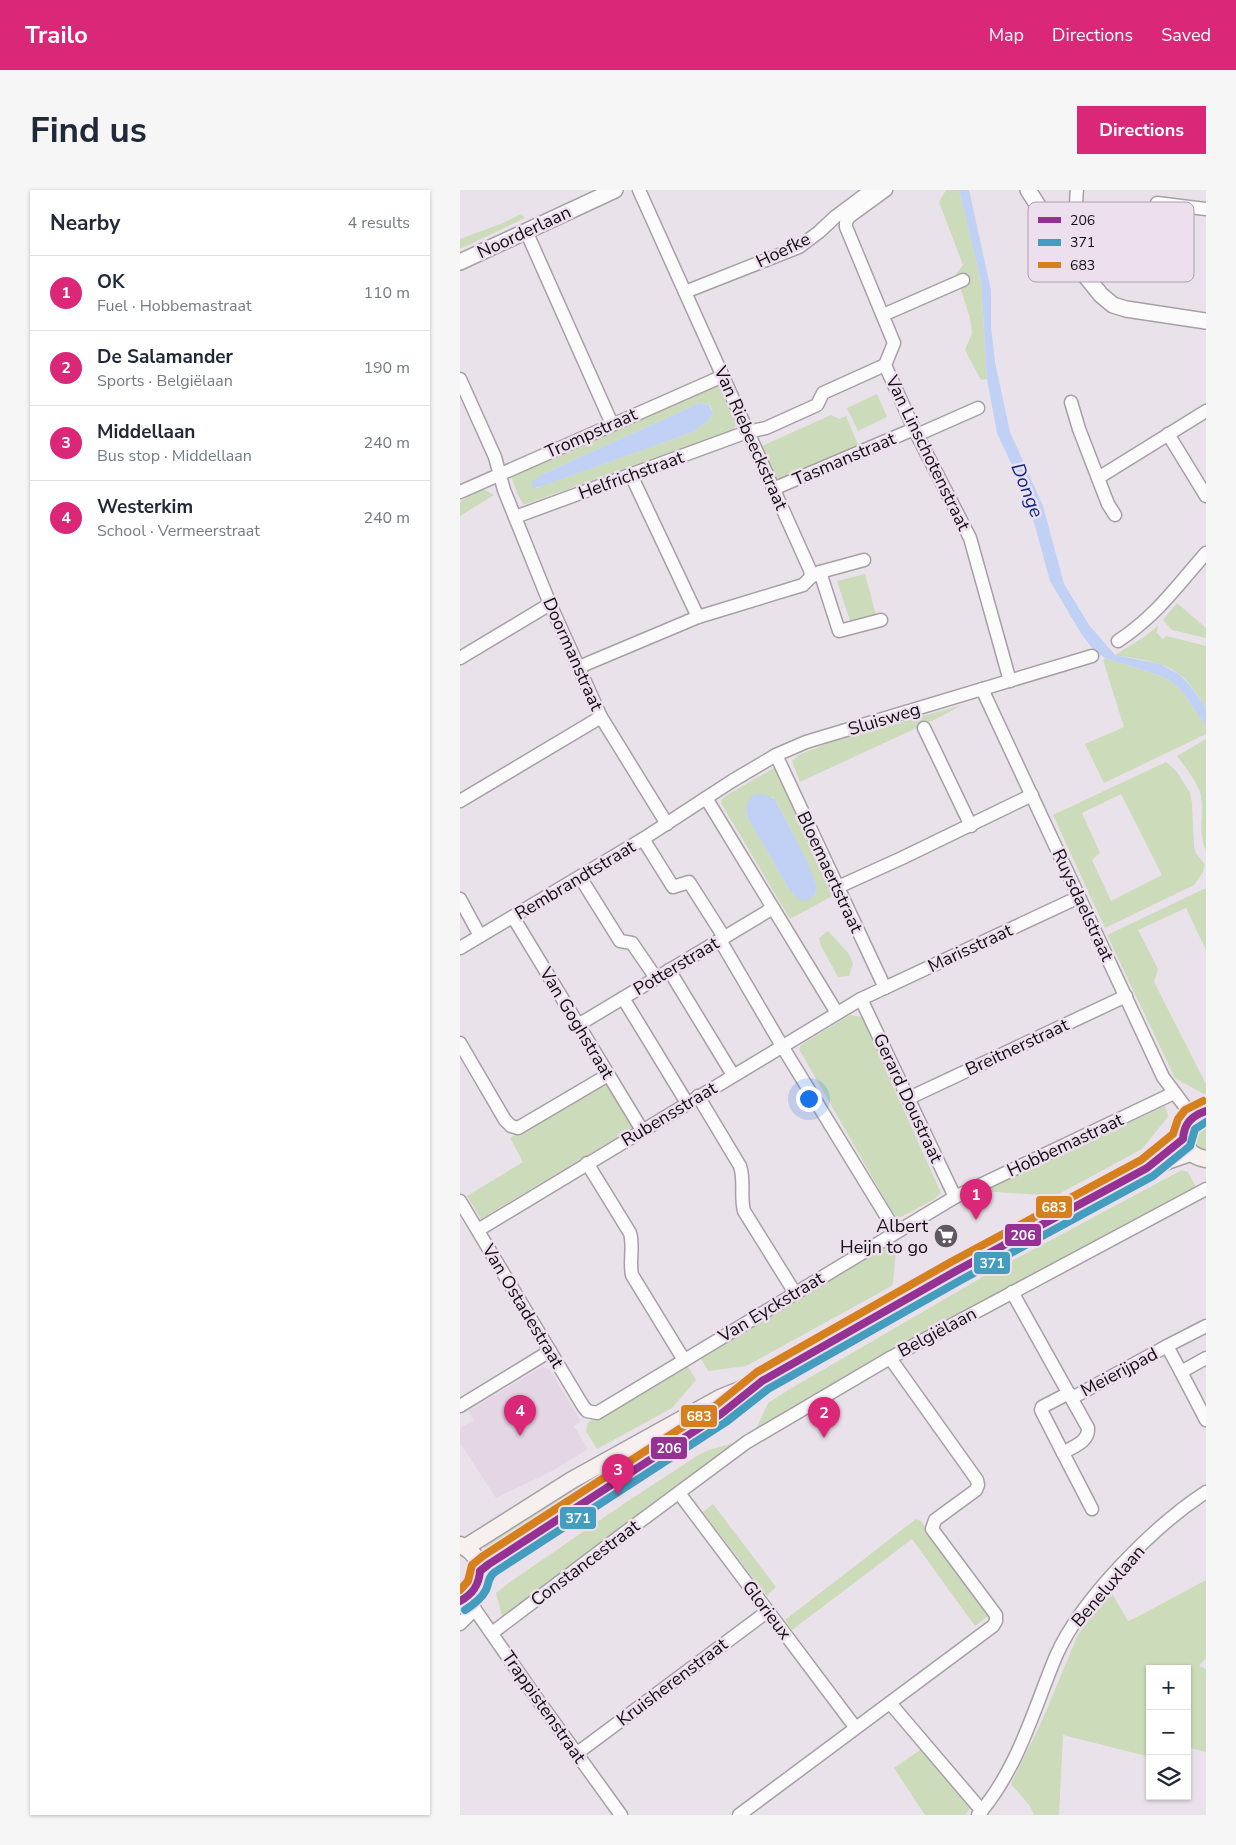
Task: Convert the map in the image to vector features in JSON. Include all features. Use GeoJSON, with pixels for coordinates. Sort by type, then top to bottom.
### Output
{"type":"FeatureCollection","features":[{"type":"Feature","properties":{"kind":"main road"},"geometry":{"type":"LineString","coordinates":[[1199,1114],[1187,1122],[1183,1131],[1187,1146],[1198,1158],[1206,1159]]}},
{"type":"Feature","properties":{"kind":"main road"},"geometry":{"type":"LineString","coordinates":[[468,1603],[479,1583],[480,1571],[476,1558],[463,1546],[572,1480],[720,1398],[762,1381],[964,1266],[1187,1146]]}},
{"type":"Feature","properties":{"kind":"main road"},"geometry":{"type":"LineString","coordinates":[[480,1571],[721,1414],[762,1381]]}},
{"type":"Feature","properties":{"kind":"street","name":"Van Riebeeckstraat"},"geometry":{"type":"LineString","coordinates":[[639,190],[810,570],[815,574],[839,632],[880,620]]}},
{"type":"Feature","properties":{"kind":"street","name":"Hoefke"},"geometry":{"type":"LineString","coordinates":[[685,292],[799,247],[871,190]]}},
{"type":"Feature","properties":{"kind":"street","name":"Van Linschotenstraat"},"geometry":{"type":"LineString","coordinates":[[886,190],[849,218],[846,226],[894,342],[885,365],[973,547],[1010,681]]}},
{"type":"Feature","properties":{"kind":"street"},"geometry":{"type":"LineString","coordinates":[[1028,190],[1036,202]]}},
{"type":"Feature","properties":{"kind":"street","name":"Noorderlaan"},"geometry":{"type":"LineString","coordinates":[[460,262],[612,191]]}},
{"type":"Feature","properties":{"kind":"street"},"geometry":{"type":"LineString","coordinates":[[526,231],[612,424]]}},
{"type":"Feature","properties":{"kind":"street"},"geometry":{"type":"LineString","coordinates":[[883,315],[963,280]]}},
{"type":"Feature","properties":{"kind":"street"},"geometry":{"type":"LineString","coordinates":[[1089,282],[1101,295],[1114,304],[1126,309],[1206,321]]}},
{"type":"Feature","properties":{"kind":"street","name":"Helfrichstraat"},"geometry":{"type":"LineString","coordinates":[[515,517],[747,432],[766,428],[817,405],[823,393],[885,365]]}},
{"type":"Feature","properties":{"kind":"street","name":"Trompstraat"},"geometry":{"type":"LineString","coordinates":[[460,492],[723,376]]}},
{"type":"Feature","properties":{"kind":"street","name":"Doormanstraat"},"geometry":{"type":"LineString","coordinates":[[460,379],[495,458],[515,517],[550,604],[601,717],[666,824]]}},
{"type":"Feature","properties":{"kind":"street"},"geometry":{"type":"LineString","coordinates":[[1071,402],[1078,428],[1115,515]]}},
{"type":"Feature","properties":{"kind":"street","name":"Tasmanstraat"},"geometry":{"type":"LineString","coordinates":[[773,489],[978,408]]}},
{"type":"Feature","properties":{"kind":"street"},"geometry":{"type":"LineString","coordinates":[[1098,478],[1206,411]]}},
{"type":"Feature","properties":{"kind":"street"},"geometry":{"type":"LineString","coordinates":[[1168,434],[1206,496]]}},
{"type":"Feature","properties":{"kind":"street"},"geometry":{"type":"LineString","coordinates":[[631,475],[698,616]]}},
{"type":"Feature","properties":{"kind":"street"},"geometry":{"type":"LineString","coordinates":[[1118,641],[1153,615],[1206,553]]}},
{"type":"Feature","properties":{"kind":"street"},"geometry":{"type":"LineString","coordinates":[[579,667],[698,616],[803,585],[815,574],[864,560]]}},
{"type":"Feature","properties":{"kind":"street"},"geometry":{"type":"LineString","coordinates":[[460,658],[550,604]]}},
{"type":"Feature","properties":{"kind":"street","name":"Sluisweg"},"geometry":{"type":"LineString","coordinates":[[689,810],[776,755],[806,742],[1092,656]]}},
{"type":"Feature","properties":{"kind":"street","name":"Ruysdaelstraat"},"geometry":{"type":"LineString","coordinates":[[982,690],[1164,1077],[1174,1093],[1199,1114]]}},
{"type":"Feature","properties":{"kind":"street"},"geometry":{"type":"LineString","coordinates":[[460,801],[601,717]]}},
{"type":"Feature","properties":{"kind":"street"},"geometry":{"type":"LineString","coordinates":[[924,728],[970,826]]}},
{"type":"Feature","properties":{"kind":"street","name":"Bloemaertstraat"},"geometry":{"type":"LineString","coordinates":[[776,755],[885,988]]}},
{"type":"Feature","properties":{"kind":"street"},"geometry":{"type":"LineString","coordinates":[[838,887],[1032,796]]}},
{"type":"Feature","properties":{"kind":"street"},"geometry":{"type":"LineString","coordinates":[[706,798],[837,1013]]}},
{"type":"Feature","properties":{"kind":"street","name":"Rembrandtstraat"},"geometry":{"type":"LineString","coordinates":[[460,948],[689,810]]}},
{"type":"Feature","properties":{"kind":"street"},"geometry":{"type":"LineString","coordinates":[[643,839],[673,887],[689,882],[782,1046],[896,1232]]}},
{"type":"Feature","properties":{"kind":"street"},"geometry":{"type":"LineString","coordinates":[[580,876],[620,942],[632,943],[656,978]]}},
{"type":"Feature","properties":{"kind":"street","name":"Marisstraat"},"geometry":{"type":"LineString","coordinates":[[862,999],[1079,897]]}},
{"type":"Feature","properties":{"kind":"street"},"geometry":{"type":"LineString","coordinates":[[460,899],[480,936]]}},
{"type":"Feature","properties":{"kind":"street","name":"Potterstraat"},"geometry":{"type":"LineString","coordinates":[[578,1025],[773,908]]}},
{"type":"Feature","properties":{"kind":"street","name":"Van Goghstraat"},"geometry":{"type":"LineString","coordinates":[[513,917],[642,1130]]}},
{"type":"Feature","properties":{"kind":"street"},"geometry":{"type":"LineString","coordinates":[[669,970],[733,1076]]}},
{"type":"Feature","properties":{"kind":"street","name":"Breitnerstraat"},"geometry":{"type":"LineString","coordinates":[[909,1098],[1126,996]]}},
{"type":"Feature","properties":{"kind":"street"},"geometry":{"type":"LineString","coordinates":[[623,998],[686,1103]]}},
{"type":"Feature","properties":{"kind":"street","name":"Rubensstraat"},"geometry":{"type":"LineString","coordinates":[[478,1230],[686,1103],[862,999]]}},
{"type":"Feature","properties":{"kind":"street","name":"Gerard Doustraat"},"geometry":{"type":"LineString","coordinates":[[862,999],[955,1197]]}},
{"type":"Feature","properties":{"kind":"street"},"geometry":{"type":"LineString","coordinates":[[460,1043],[505,1120],[511,1126],[518,1128],[608,1075]]}},
{"type":"Feature","properties":{"kind":"street","name":"Hobbemastraat"},"geometry":{"type":"LineString","coordinates":[[955,1197],[1174,1093]]}},
{"type":"Feature","properties":{"kind":"street"},"geometry":{"type":"LineString","coordinates":[[698,1096],[740,1166],[743,1176],[741,1200],[744,1211],[795,1293]]}},
{"type":"Feature","properties":{"kind":"street"},"geometry":{"type":"LineString","coordinates":[[587,1163],[630,1233],[632,1242],[630,1268],[632,1275],[684,1360]]}},
{"type":"Feature","properties":{"kind":"street","name":"Belgiëlaan"},"geometry":{"type":"LineString","coordinates":[[679,1493],[747,1442],[890,1358],[1206,1189]]}},
{"type":"Feature","properties":{"kind":"street","name":"Van Eyckstraat"},"geometry":{"type":"LineString","coordinates":[[587,1411],[597,1413],[955,1197]]}},
{"type":"Feature","properties":{"kind":"street","name":"Van Ostadestraat"},"geometry":{"type":"LineString","coordinates":[[460,1201],[587,1411]]}},
{"type":"Feature","properties":{"kind":"street"},"geometry":{"type":"LineString","coordinates":[[1012,1292],[1088,1428],[1085,1440],[1063,1453],[1092,1509]]}},
{"type":"Feature","properties":{"kind":"street"},"geometry":{"type":"LineString","coordinates":[[1167,1346],[1206,1326]]}},
{"type":"Feature","properties":{"kind":"street","name":"Meierijpad"},"geometry":{"type":"LineString","coordinates":[[1063,1453],[1041,1410],[1042,1407],[1167,1346],[1206,1420]]}},
{"type":"Feature","properties":{"kind":"street"},"geometry":{"type":"LineString","coordinates":[[460,1406],[550,1351]]}},
{"type":"Feature","properties":{"kind":"street"},"geometry":{"type":"LineString","coordinates":[[739,1815],[993,1626],[996,1621],[996,1615],[932,1529],[935,1520],[976,1490],[977,1480],[890,1358]]}},
{"type":"Feature","properties":{"kind":"street"},"geometry":{"type":"LineString","coordinates":[[1181,1372],[1206,1358]]}},
{"type":"Feature","properties":{"kind":"street","name":"Beneluxlaan"},"geometry":{"type":"LineString","coordinates":[[980,1813],[1002,1783],[1019,1753],[1057,1655],[1068,1633],[1094,1596],[1112,1575],[1159,1530],[1206,1492]]}},
{"type":"Feature","properties":{"kind":"street","name":"Glorieux"},"geometry":{"type":"LineString","coordinates":[[679,1493],[855,1727]]}},
{"type":"Feature","properties":{"kind":"street","name":"Constancestraat"},"geometry":{"type":"LineString","coordinates":[[492,1633],[679,1493]]}},
{"type":"Feature","properties":{"kind":"street"},"geometry":{"type":"LineString","coordinates":[[460,1624],[468,1603]]}},
{"type":"Feature","properties":{"kind":"street","name":"Trappistenstraat"},"geometry":{"type":"LineString","coordinates":[[468,1603],[492,1633],[621,1815]]}},
{"type":"Feature","properties":{"kind":"street","name":"Kruisherenstraat"},"geometry":{"type":"LineString","coordinates":[[576,1754],[768,1612]]}},
{"type":"Feature","properties":{"kind":"street"},"geometry":{"type":"LineString","coordinates":[[890,1703],[980,1813]]}},
{"type":"Feature","properties":{"kind":"shaded area"},"geometry":{"type":"Polygon","coordinates":[[[542,1367],[549,1369],[581,1421],[574,1426],[588,1449],[552,1471],[496,1498],[460,1443],[460,1428],[474,1420],[468,1411],[542,1367]]]}},
{"type":"Feature","properties":{"kind":"green space"},"geometry":{"type":"Polygon","coordinates":[[[946,190],[959,190],[981,281],[987,379],[981,380],[965,350],[972,333],[970,318],[956,274],[963,265],[939,202],[946,190]]]}},
{"type":"Feature","properties":{"kind":"green space"},"geometry":{"type":"Polygon","coordinates":[[[521,214],[525,218],[460,249],[460,239],[503,223],[521,214]]]}},
{"type":"Feature","properties":{"kind":"green space"},"geometry":{"type":"Polygon","coordinates":[[[718,384],[736,425],[733,430],[526,504],[523,504],[517,493],[511,476],[718,384]],[[700,403],[543,474],[536,488],[693,432],[708,421],[713,413],[710,405],[700,403]]]}},
{"type":"Feature","properties":{"kind":"green space"},"geometry":{"type":"Polygon","coordinates":[[[877,394],[887,417],[858,431],[847,408],[877,394]]]}},
{"type":"Feature","properties":{"kind":"green space"},"geometry":{"type":"Polygon","coordinates":[[[831,415],[839,419],[846,416],[859,447],[779,482],[762,446],[831,415]]]}},
{"type":"Feature","properties":{"kind":"green space"},"geometry":{"type":"Polygon","coordinates":[[[483,489],[494,495],[460,516],[460,502],[474,492],[483,489]]]}},
{"type":"Feature","properties":{"kind":"green space"},"geometry":{"type":"Polygon","coordinates":[[[865,574],[876,615],[850,621],[837,581],[865,574]]]}},
{"type":"Feature","properties":{"kind":"green space"},"geometry":{"type":"Polygon","coordinates":[[[1177,603],[1206,628],[1206,638],[1172,630],[1163,620],[1177,603]]]}},
{"type":"Feature","properties":{"kind":"green space"},"geometry":{"type":"Polygon","coordinates":[[[1158,626],[1157,633],[1163,639],[1167,636],[1206,646],[1206,708],[1187,681],[1179,674],[1165,666],[1115,655],[1158,626]]]}},
{"type":"Feature","properties":{"kind":"green space"},"geometry":{"type":"Polygon","coordinates":[[[1105,658],[1161,676],[1172,682],[1182,691],[1206,726],[1206,734],[1104,783],[1085,744],[1124,727],[1103,660],[1105,658]]]}},
{"type":"Feature","properties":{"kind":"green space"},"geometry":{"type":"Polygon","coordinates":[[[962,705],[800,782],[792,761],[800,754],[834,741],[962,705]]]}},
{"type":"Feature","properties":{"kind":"green space"},"geometry":{"type":"Polygon","coordinates":[[[1206,739],[1206,850],[1202,837],[1201,796],[1191,775],[1177,756],[1206,739]]]}},
{"type":"Feature","properties":{"kind":"green space"},"geometry":{"type":"Polygon","coordinates":[[[1166,762],[1177,772],[1190,793],[1194,847],[1205,865],[1203,872],[1194,885],[1105,928],[1053,815],[1166,762]],[[1121,794],[1082,813],[1100,853],[1092,860],[1111,901],[1162,875],[1121,794]]]}},
{"type":"Feature","properties":{"kind":"green space"},"geometry":{"type":"Polygon","coordinates":[[[777,768],[838,893],[790,919],[721,803],[722,799],[777,768]],[[773,797],[746,809],[747,816],[789,889],[800,900],[807,900],[815,894],[817,886],[773,797]]]}},
{"type":"Feature","properties":{"kind":"green space"},"geometry":{"type":"Polygon","coordinates":[[[1206,888],[1206,950],[1186,908],[1138,930],[1158,969],[1154,982],[1206,1084],[1206,1094],[1204,1094],[1176,1079],[1174,1076],[1107,935],[1206,888]]]}},
{"type":"Feature","properties":{"kind":"green space"},"geometry":{"type":"Polygon","coordinates":[[[828,931],[849,954],[853,964],[849,976],[838,977],[821,946],[819,938],[828,931]]]}},
{"type":"Feature","properties":{"kind":"green space"},"geometry":{"type":"Polygon","coordinates":[[[850,1015],[862,1017],[941,1193],[933,1200],[899,1218],[890,1208],[799,1049],[801,1045],[850,1015]]]}},
{"type":"Feature","properties":{"kind":"green space"},"geometry":{"type":"Polygon","coordinates":[[[605,1081],[634,1127],[481,1219],[467,1196],[523,1162],[510,1138],[605,1081]]]}},
{"type":"Feature","properties":{"kind":"green space"},"geometry":{"type":"Polygon","coordinates":[[[1165,1106],[1167,1118],[1142,1149],[1055,1196],[981,1191],[1165,1106]]]}},
{"type":"Feature","properties":{"kind":"green space"},"geometry":{"type":"Polygon","coordinates":[[[1206,1120],[1206,1151],[1196,1147],[1191,1136],[1196,1124],[1206,1120]]]}},
{"type":"Feature","properties":{"kind":"green space"},"geometry":{"type":"Polygon","coordinates":[[[1182,1170],[1188,1172],[1196,1187],[818,1392],[756,1429],[768,1403],[790,1389],[993,1271],[1182,1170]]]}},
{"type":"Feature","properties":{"kind":"green space"},"geometry":{"type":"Polygon","coordinates":[[[897,1238],[893,1284],[890,1287],[746,1366],[708,1371],[700,1357],[897,1238]]]}},
{"type":"Feature","properties":{"kind":"green space"},"geometry":{"type":"Polygon","coordinates":[[[687,1365],[696,1380],[672,1408],[597,1449],[586,1431],[588,1422],[602,1416],[687,1365]]]}},
{"type":"Feature","properties":{"kind":"green space"},"geometry":{"type":"Polygon","coordinates":[[[719,1409],[595,1484],[489,1555],[480,1541],[628,1455],[719,1409]]]}},
{"type":"Feature","properties":{"kind":"green space"},"geometry":{"type":"Polygon","coordinates":[[[737,1442],[502,1616],[496,1593],[510,1582],[700,1454],[737,1442]]]}},
{"type":"Feature","properties":{"kind":"green space"},"geometry":{"type":"Polygon","coordinates":[[[713,1504],[776,1587],[767,1596],[703,1512],[713,1504]]]}},
{"type":"Feature","properties":{"kind":"green space"},"geometry":{"type":"Polygon","coordinates":[[[916,1519],[921,1521],[988,1616],[975,1626],[912,1539],[792,1630],[785,1620],[916,1519]]]}},
{"type":"Feature","properties":{"kind":"green space"},"geometry":{"type":"Polygon","coordinates":[[[1206,1580],[1206,1658],[1199,1666],[1206,1669],[1206,1752],[1191,1748],[1191,1665],[1146,1665],[1146,1756],[1063,1735],[1059,1815],[1034,1815],[1030,1806],[1011,1784],[1041,1723],[1077,1637],[1092,1611],[1110,1590],[1128,1621],[1206,1580]]]}},
{"type":"Feature","properties":{"kind":"green space"},"geometry":{"type":"Polygon","coordinates":[[[923,1748],[968,1802],[970,1809],[965,1815],[925,1815],[894,1768],[923,1748]]]}},
{"type":"Feature","properties":{"kind":"water","name":"Donge"},"geometry":{"type":"Polygon","coordinates":[[[959,190],[969,190],[991,290],[991,327],[995,362],[1010,432],[1043,506],[1064,584],[1089,625],[1115,655],[1160,664],[1180,675],[1190,685],[1206,708],[1206,726],[1182,691],[1172,682],[1161,676],[1105,658],[1093,649],[1082,635],[1050,581],[1035,526],[1020,483],[997,433],[987,379],[981,281],[959,190]]]}},
{"type":"Feature","properties":{"kind":"water"},"geometry":{"type":"Polygon","coordinates":[[[700,403],[709,405],[713,413],[708,421],[693,432],[542,486],[533,488],[531,486],[533,481],[543,474],[700,403]]]}},
{"type":"Feature","properties":{"kind":"water"},"geometry":{"type":"Polygon","coordinates":[[[756,794],[762,794],[775,799],[804,855],[817,886],[815,894],[807,901],[799,900],[789,889],[748,818],[747,804],[756,794]]]}},
{"type":"Feature","properties":{"kind":"transit line","name":"683"},"geometry":{"type":"LineString","coordinates":[[460,1590],[468,1581],[472,1565],[483,1556],[715,1406],[757,1372],[951,1262],[1141,1160],[1173,1134],[1178,1119],[1185,1110],[1203,1101]]}},
{"type":"Feature","properties":{"kind":"transit line","name":"206"},"geometry":{"type":"LineString","coordinates":[[460,1601],[472,1592],[477,1585],[480,1571],[489,1564],[721,1414],[762,1381],[956,1271],[1147,1168],[1183,1139],[1185,1129],[1192,1118],[1206,1111]]}},
{"type":"Feature","properties":{"kind":"transit line","name":"371"},"geometry":{"type":"LineString","coordinates":[[465,1610],[482,1596],[490,1578],[495,1572],[726,1422],[768,1389],[961,1280],[1153,1176],[1190,1146],[1195,1129],[1206,1122]]}},
{"type":"Feature","properties":{"kind":"place","name":"OK"},"geometry":{"type":"Point","coordinates":[976,1220]}},
{"type":"Feature","properties":{"kind":"place","name":"Albert Heijn to go"},"geometry":{"type":"Point","coordinates":[946,1236]}},
{"type":"Feature","properties":{"kind":"place","name":"Westerkim"},"geometry":{"type":"Point","coordinates":[520,1436]}},
{"type":"Feature","properties":{"kind":"place","name":"De Salamander"},"geometry":{"type":"Point","coordinates":[824,1438]}},
{"type":"Feature","properties":{"kind":"place","name":"Middellaan"},"geometry":{"type":"Point","coordinates":[618,1495]}}]}
